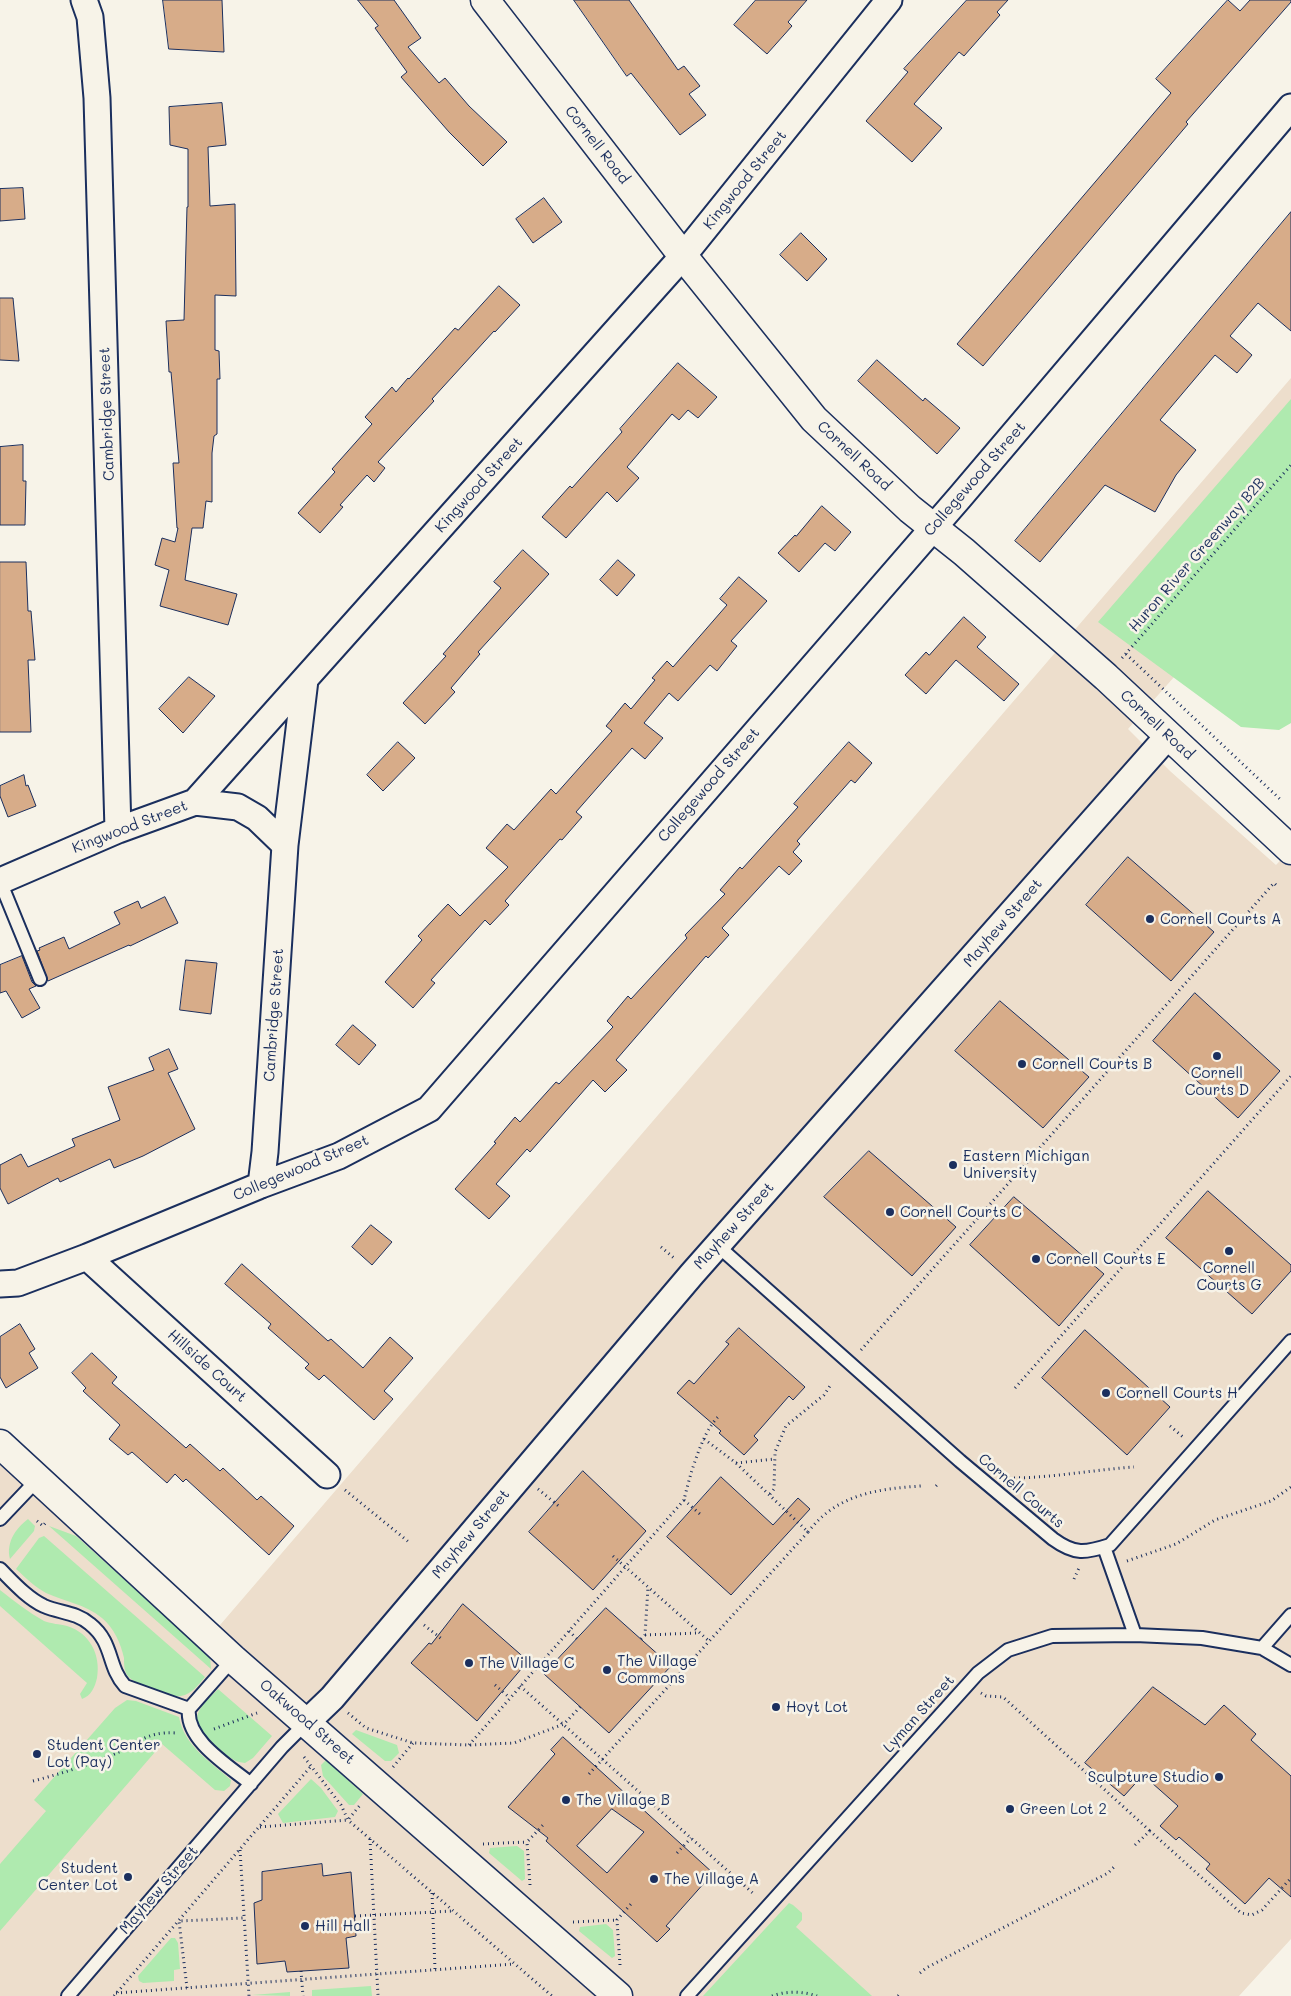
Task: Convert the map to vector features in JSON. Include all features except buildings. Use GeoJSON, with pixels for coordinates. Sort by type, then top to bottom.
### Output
{"type":"FeatureCollection","features":[{"type":"Feature","properties":{"kind":"street","name":"Cambridge Street"},"geometry":{"type":"LineString","coordinates":[[84,0],[90,17],[97,98],[118,830]]}},
{"type":"Feature","properties":{"kind":"street","name":"Cornell Road"},"geometry":{"type":"LineString","coordinates":[[485,0],[683,256],[814,419],[907,505],[1106,677],[1168,736],[1287,839]]}},
{"type":"Feature","properties":{"kind":"street","name":"Kingwood Street"},"geometry":{"type":"LineString","coordinates":[[0,880],[118,830],[195,802],[683,256],[889,0]]}},
{"type":"Feature","properties":{"kind":"street","name":"Collegewood Street"},"geometry":{"type":"LineString","coordinates":[[0,1284],[18,1283],[87,1257],[261,1185],[339,1156],[429,1109],[934,527],[1291,107]]}},
{"type":"Feature","properties":{"kind":"street","name":"Cambridge Street"},"geometry":{"type":"LineString","coordinates":[[261,1185],[265,1152],[285,845],[305,680]]}},
{"type":"Feature","properties":{"kind":"street","name":"Mayhew Street"},"geometry":{"type":"LineString","coordinates":[[307,1722],[332,1698],[718,1246],[1168,736]]}},
{"type":"Feature","properties":{"kind":"street"},"geometry":{"type":"LineString","coordinates":[[195,802],[238,807],[257,818],[285,845]]}},
{"type":"Feature","properties":{"kind":"street","name":"Hillside Court"},"geometry":{"type":"LineString","coordinates":[[87,1257],[327,1475]]}},
{"type":"Feature","properties":{"kind":"street","name":"Oakwood Street"},"geometry":{"type":"LineString","coordinates":[[0,1444],[233,1659],[619,1984]]}},
{"type":"Feature","properties":{"kind":"lane"},"geometry":{"type":"LineString","coordinates":[[0,880],[40,979]]}},
{"type":"Feature","properties":{"kind":"lane","name":"Cornell Courts"},"geometry":{"type":"LineString","coordinates":[[718,1246],[960,1461],[1053,1540],[1068,1550],[1085,1552],[1104,1547]]}},
{"type":"Feature","properties":{"kind":"lane"},"geometry":{"type":"LineString","coordinates":[[1135,1635],[1104,1547],[1110,1545],[1291,1341]]}},
{"type":"Feature","properties":{"kind":"lane"},"geometry":{"type":"LineString","coordinates":[[0,1519],[38,1479]]}},
{"type":"Feature","properties":{"kind":"lane"},"geometry":{"type":"LineString","coordinates":[[0,1569],[32,1598],[51,1609],[71,1613],[81,1618],[99,1632],[109,1650],[112,1665],[120,1680],[129,1688],[189,1709]]}},
{"type":"Feature","properties":{"kind":"lane"},"geometry":{"type":"LineString","coordinates":[[1291,1615],[1262,1648],[1291,1665]]}},
{"type":"Feature","properties":{"kind":"lane","name":"Lyman Street"},"geometry":{"type":"LineString","coordinates":[[687,1996],[978,1673],[1008,1650],[1052,1636],[1135,1635],[1202,1638],[1262,1648]]}},
{"type":"Feature","properties":{"kind":"lane"},"geometry":{"type":"LineString","coordinates":[[233,1659],[189,1709],[188,1718],[190,1727],[198,1739],[251,1784]]}},
{"type":"Feature","properties":{"kind":"lane","name":"Mayhew Street"},"geometry":{"type":"LineString","coordinates":[[68,1996],[282,1747],[307,1722]]}},
{"type":"Feature","properties":{"kind":"path","name":"Huron River Greenway B2B"},"geometry":{"type":"LineString","coordinates":[[1120,660],[1291,465]]}},
{"type":"Feature","properties":{"kind":"path"},"geometry":{"type":"LineString","coordinates":[[1126,654],[1282,801]]}},
{"type":"Feature","properties":{"kind":"path"},"geometry":{"type":"LineString","coordinates":[[860,1350],[1274,883],[1277,886]]}},
{"type":"Feature","properties":{"kind":"path"},"geometry":{"type":"LineString","coordinates":[[1015,1388],[1291,1076]]}},
{"type":"Feature","properties":{"kind":"path"},"geometry":{"type":"LineString","coordinates":[[661,1247],[676,1260]]}},
{"type":"Feature","properties":{"kind":"path"},"geometry":{"type":"LineString","coordinates":[[770,1494],[774,1489],[777,1445],[786,1426],[824,1395],[830,1386]]}},
{"type":"Feature","properties":{"kind":"path"},"geometry":{"type":"LineString","coordinates":[[469,1746],[684,1500],[688,1482],[704,1439],[712,1423],[718,1417]]}},
{"type":"Feature","properties":{"kind":"path"},"geometry":{"type":"LineString","coordinates":[[1170,1426],[1184,1437]]}},
{"type":"Feature","properties":{"kind":"path"},"geometry":{"type":"LineString","coordinates":[[704,1439],[736,1463],[808,1532]]}},
{"type":"Feature","properties":{"kind":"path"},"geometry":{"type":"LineString","coordinates":[[736,1463],[775,1459]]}},
{"type":"Feature","properties":{"kind":"path"},"geometry":{"type":"LineString","coordinates":[[1009,1478],[1074,1475],[1094,1470],[1134,1467]]}},
{"type":"Feature","properties":{"kind":"path"},"geometry":{"type":"LineString","coordinates":[[327,1475],[410,1544]]}},
{"type":"Feature","properties":{"kind":"path"},"geometry":{"type":"LineString","coordinates":[[589,1774],[817,1521],[834,1506],[856,1496],[921,1486]]}},
{"type":"Feature","properties":{"kind":"path"},"geometry":{"type":"LineString","coordinates":[[536,1487],[561,1508]]}},
{"type":"Feature","properties":{"kind":"path"},"geometry":{"type":"LineString","coordinates":[[1122,1562],[1176,1544],[1215,1520],[1271,1501],[1291,1487]]}},
{"type":"Feature","properties":{"kind":"path"},"geometry":{"type":"LineString","coordinates":[[684,1500],[701,1515]]}},
{"type":"Feature","properties":{"kind":"path"},"geometry":{"type":"LineString","coordinates":[[38,1521],[43,1526]]}},
{"type":"Feature","properties":{"kind":"path"},"geometry":{"type":"LineString","coordinates":[[613,1556],[709,1641]]}},
{"type":"Feature","properties":{"kind":"path"},"geometry":{"type":"LineString","coordinates":[[1074,1579],[1081,1564]]}},
{"type":"Feature","properties":{"kind":"path"},"geometry":{"type":"LineString","coordinates":[[641,1639],[645,1635],[648,1587]]}},
{"type":"Feature","properties":{"kind":"path"},"geometry":{"type":"LineString","coordinates":[[421,1623],[443,1640]]}},
{"type":"Feature","properties":{"kind":"path"},"geometry":{"type":"LineString","coordinates":[[569,1631],[577,1639]]}},
{"type":"Feature","properties":{"kind":"path"},"geometry":{"type":"LineString","coordinates":[[645,1635],[699,1632]]}},
{"type":"Feature","properties":{"kind":"path"},"geometry":{"type":"LineString","coordinates":[[495,1685],[510,1698]]}},
{"type":"Feature","properties":{"kind":"path"},"geometry":{"type":"LineString","coordinates":[[520,1686],[755,1895]]}},
{"type":"Feature","properties":{"kind":"path"},"geometry":{"type":"LineString","coordinates":[[981,1692],[986,1696],[1002,1697],[1241,1913],[1252,1915],[1262,1910],[1291,1878]]}},
{"type":"Feature","properties":{"kind":"path"},"geometry":{"type":"LineString","coordinates":[[346,1712],[366,1728],[413,1743],[469,1746],[514,1743],[564,1724],[581,1706]]}},
{"type":"Feature","properties":{"kind":"path"},"geometry":{"type":"LineString","coordinates":[[212,1730],[255,1714]]}},
{"type":"Feature","properties":{"kind":"path"},"geometry":{"type":"LineString","coordinates":[[33,1781],[67,1773],[113,1755],[144,1736],[167,1732],[186,1734]]}},
{"type":"Feature","properties":{"kind":"path"},"geometry":{"type":"LineString","coordinates":[[390,1771],[413,1743]]}},
{"type":"Feature","properties":{"kind":"path"},"geometry":{"type":"LineString","coordinates":[[301,1753],[341,1805],[348,1820],[552,1996]]}},
{"type":"Feature","properties":{"kind":"path"},"geometry":{"type":"LineString","coordinates":[[115,1995],[312,1766]]}},
{"type":"Feature","properties":{"kind":"path"},"geometry":{"type":"LineString","coordinates":[[259,1827],[348,1820],[363,1801]]}},
{"type":"Feature","properties":{"kind":"path"},"geometry":{"type":"LineString","coordinates":[[481,1844],[527,1842],[544,1824]]}},
{"type":"Feature","properties":{"kind":"path"},"geometry":{"type":"LineString","coordinates":[[1136,1845],[1150,1831]]}},
{"type":"Feature","properties":{"kind":"path"},"geometry":{"type":"LineString","coordinates":[[370,1838],[378,1996]]}},
{"type":"Feature","properties":{"kind":"path"},"geometry":{"type":"LineString","coordinates":[[677,1853],[691,1838]]}},
{"type":"Feature","properties":{"kind":"path"},"geometry":{"type":"LineString","coordinates":[[527,1842],[530,1886]]}},
{"type":"Feature","properties":{"kind":"path"},"geometry":{"type":"LineString","coordinates":[[240,1850],[249,1996]]}},
{"type":"Feature","properties":{"kind":"path"},"geometry":{"type":"LineString","coordinates":[[920,1973],[926,1968],[1108,1873],[1115,1866]]}},
{"type":"Feature","properties":{"kind":"path"},"geometry":{"type":"LineString","coordinates":[[432,1892],[435,1970]]}},
{"type":"Feature","properties":{"kind":"path"},"geometry":{"type":"LineString","coordinates":[[619,1984],[617,1920],[631,1904]]}},
{"type":"Feature","properties":{"kind":"path"},"geometry":{"type":"LineString","coordinates":[[355,1916],[454,1911]]}},
{"type":"Feature","properties":{"kind":"path"},"geometry":{"type":"LineString","coordinates":[[179,1921],[244,1918]]}},
{"type":"Feature","properties":{"kind":"path"},"geometry":{"type":"LineString","coordinates":[[572,1922],[617,1920]]}},
{"type":"Feature","properties":{"kind":"path"},"geometry":{"type":"LineString","coordinates":[[179,1921],[187,1988]]}},
{"type":"Feature","properties":{"kind":"path"},"geometry":{"type":"LineString","coordinates":[[115,1995],[514,1964]]}},
{"type":"Feature","properties":{"kind":"path"},"geometry":{"type":"LineString","coordinates":[[301,1971],[303,1996]]}},
{"type":"Feature","properties":{"kind":"path"},"geometry":{"type":"LineString","coordinates":[[772,1996],[780,1993],[809,1993],[817,1996]]}},
{"type":"Feature","properties":{"kind":"shaded area","name":"Eastern Michigan University"},"geometry":{"type":"Polygon","coordinates":[[[1291,378],[1291,545],[1128,729],[1170,771],[1276,865],[1291,849],[1291,1939],[1239,1996],[0,1996],[0,1464],[202,1646],[1291,378]]]}},
{"type":"Feature","properties":{"kind":"green space"},"geometry":{"type":"Polygon","coordinates":[[[1291,399],[1291,723],[1279,730],[1241,727],[1098,622],[1291,399]]]}},
{"type":"Feature","properties":{"kind":"green space"},"geometry":{"type":"Polygon","coordinates":[[[28,1519],[35,1526],[34,1531],[10,1559],[9,1547],[13,1537],[19,1527],[28,1519]]]}},
{"type":"Feature","properties":{"kind":"green space"},"geometry":{"type":"Polygon","coordinates":[[[49,1526],[76,1536],[210,1657],[211,1669],[49,1526]]]}},
{"type":"Feature","properties":{"kind":"green space"},"geometry":{"type":"Polygon","coordinates":[[[44,1536],[205,1677],[198,1686],[189,1693],[176,1696],[135,1682],[126,1673],[124,1658],[116,1636],[102,1618],[89,1609],[46,1593],[16,1569],[39,1538],[44,1536]]]}},
{"type":"Feature","properties":{"kind":"green space"},"geometry":{"type":"Polygon","coordinates":[[[0,1590],[44,1621],[75,1629],[88,1639],[95,1653],[98,1669],[95,1685],[88,1696],[82,1699],[80,1694],[87,1683],[0,1606],[0,1590]]]}},
{"type":"Feature","properties":{"kind":"green space"},"geometry":{"type":"Polygon","coordinates":[[[218,1689],[272,1736],[253,1758],[245,1763],[235,1761],[224,1753],[206,1736],[198,1725],[199,1711],[218,1689]]]}},
{"type":"Feature","properties":{"kind":"green space"},"geometry":{"type":"Polygon","coordinates":[[[127,1700],[136,1701],[179,1717],[186,1737],[199,1753],[231,1780],[230,1786],[224,1791],[215,1790],[162,1744],[0,1931],[0,1864],[46,1811],[34,1800],[115,1708],[127,1700]]]}},
{"type":"Feature","properties":{"kind":"green space"},"geometry":{"type":"Polygon","coordinates":[[[356,1730],[397,1745],[399,1753],[391,1761],[385,1761],[352,1734],[356,1730]]]}},
{"type":"Feature","properties":{"kind":"green space"},"geometry":{"type":"Polygon","coordinates":[[[326,1760],[363,1794],[354,1805],[349,1805],[323,1776],[321,1765],[326,1760]]]}},
{"type":"Feature","properties":{"kind":"green space"},"geometry":{"type":"Polygon","coordinates":[[[311,1779],[321,1788],[338,1811],[335,1817],[283,1823],[278,1814],[311,1779]]]}},
{"type":"Feature","properties":{"kind":"green space"},"geometry":{"type":"Polygon","coordinates":[[[517,1846],[524,1851],[525,1879],[522,1881],[489,1853],[490,1848],[517,1846]]]}},
{"type":"Feature","properties":{"kind":"green space"},"geometry":{"type":"Polygon","coordinates":[[[789,1903],[802,1913],[802,1920],[796,1927],[872,1996],[703,1996],[789,1903]]]}},
{"type":"Feature","properties":{"kind":"green space"},"geometry":{"type":"Polygon","coordinates":[[[606,1924],[613,1930],[615,1956],[612,1958],[579,1931],[580,1927],[606,1924]]]}},
{"type":"Feature","properties":{"kind":"green space"},"geometry":{"type":"Polygon","coordinates":[[[171,1938],[175,1938],[178,1943],[180,1969],[174,1970],[174,1981],[143,1983],[139,1981],[138,1976],[171,1938]]]}},
{"type":"Feature","properties":{"kind":"green space"},"geometry":{"type":"Polygon","coordinates":[[[371,1986],[372,1996],[312,1996],[312,1990],[371,1986]]]}},
{"type":"Feature","properties":{"kind":"green space"},"geometry":{"type":"Polygon","coordinates":[[[290,1992],[290,1996],[252,1995],[290,1992]]]}},
{"type":"Feature","properties":{"kind":"place","name":"Cornell Courts A"},"geometry":{"type":"Point","coordinates":[1150,919]}},
{"type":"Feature","properties":{"kind":"place","name":"Cornell Courts D"},"geometry":{"type":"Point","coordinates":[1217,1056]}},
{"type":"Feature","properties":{"kind":"place","name":"Cornell Courts B"},"geometry":{"type":"Point","coordinates":[1022,1064]}},
{"type":"Feature","properties":{"kind":"place","name":"Eastern Michigan University"},"geometry":{"type":"Point","coordinates":[953,1165]}},
{"type":"Feature","properties":{"kind":"place","name":"Cornell Courts C"},"geometry":{"type":"Point","coordinates":[890,1212]}},
{"type":"Feature","properties":{"kind":"place","name":"Cornell Courts G"},"geometry":{"type":"Point","coordinates":[1229,1251]}},
{"type":"Feature","properties":{"kind":"place","name":"Cornell Courts E"},"geometry":{"type":"Point","coordinates":[1036,1259]}},
{"type":"Feature","properties":{"kind":"place","name":"Cornell Courts H"},"geometry":{"type":"Point","coordinates":[1106,1393]}},
{"type":"Feature","properties":{"kind":"place","name":"The Village C"},"geometry":{"type":"Point","coordinates":[469,1663]}},
{"type":"Feature","properties":{"kind":"place","name":"The Village Commons"},"geometry":{"type":"Point","coordinates":[607,1670]}},
{"type":"Feature","properties":{"kind":"place","name":"Hoyt Lot"},"geometry":{"type":"Point","coordinates":[776,1707]}},
{"type":"Feature","properties":{"kind":"place","name":"Student Center Lot (Pay)"},"geometry":{"type":"Point","coordinates":[37,1754]}},
{"type":"Feature","properties":{"kind":"place","name":"Sculpture Studio"},"geometry":{"type":"Point","coordinates":[1219,1777]}},
{"type":"Feature","properties":{"kind":"place","name":"The Village B"},"geometry":{"type":"Point","coordinates":[566,1800]}},
{"type":"Feature","properties":{"kind":"place","name":"Green Lot 2"},"geometry":{"type":"Point","coordinates":[1010,1809]}},
{"type":"Feature","properties":{"kind":"place","name":"Student Center Lot"},"geometry":{"type":"Point","coordinates":[128,1877]}},
{"type":"Feature","properties":{"kind":"place","name":"The Village A"},"geometry":{"type":"Point","coordinates":[654,1879]}},
{"type":"Feature","properties":{"kind":"place","name":"Hill Hall"},"geometry":{"type":"Point","coordinates":[305,1926]}}]}
